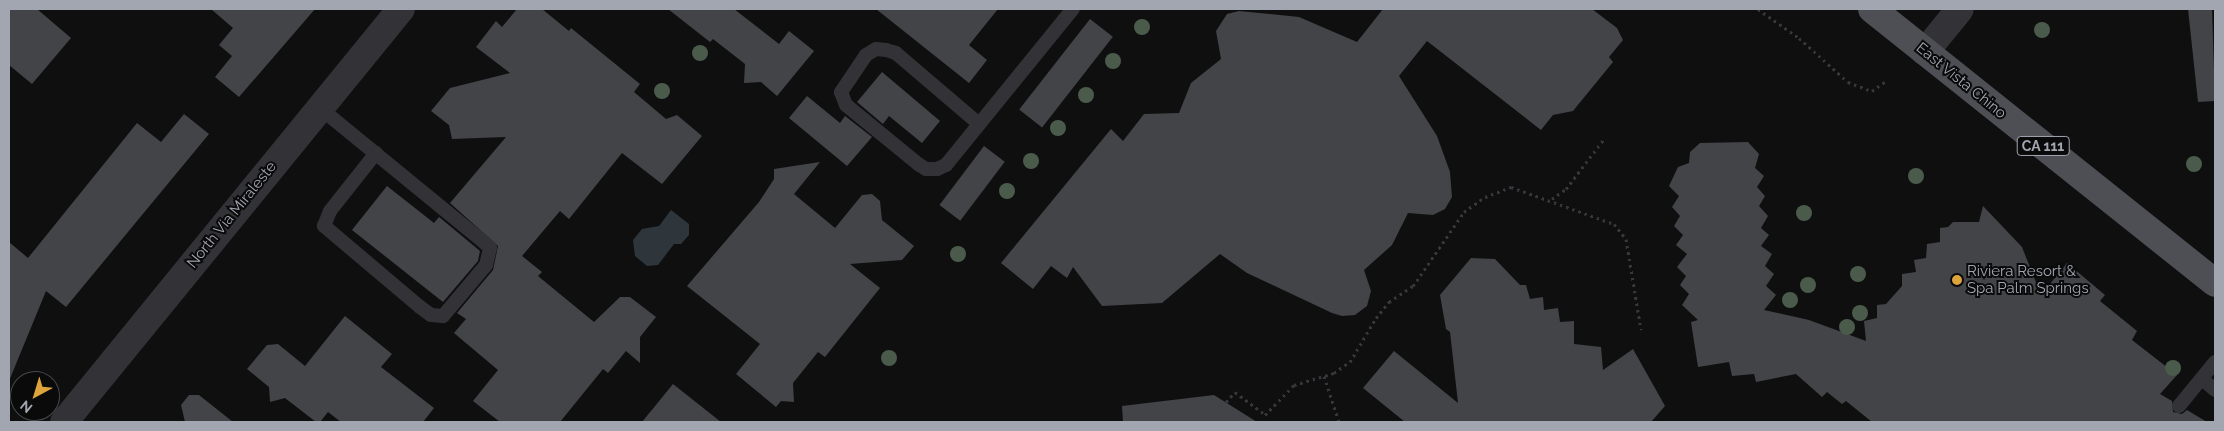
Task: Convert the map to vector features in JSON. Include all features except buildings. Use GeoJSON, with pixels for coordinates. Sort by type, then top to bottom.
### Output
{"type":"FeatureCollection","features":[{"type":"Feature","properties":{"kind":"main road","name":"East Vista Chino"},"geometry":{"type":"LineString","coordinates":[[1872,9],[2215,282]]}},
{"type":"Feature","properties":{"kind":"street","name":"North Via Miraleste"},"geometry":{"type":"LineString","coordinates":[[64,422],[400,9]]}},
{"type":"Feature","properties":{"kind":"street"},"geometry":{"type":"LineString","coordinates":[[1925,52],[1960,9]]}},
{"type":"Feature","properties":{"kind":"lane"},"geometry":{"type":"LineString","coordinates":[[979,124],[896,54],[886,50],[876,49],[866,55],[841,92],[846,105],[926,169],[946,165],[1073,9]]}},
{"type":"Feature","properties":{"kind":"lane"},"geometry":{"type":"LineString","coordinates":[[320,108],[376,153],[490,248],[486,265],[443,316],[431,314],[420,307],[324,226],[330,210],[376,153]]}},
{"type":"Feature","properties":{"kind":"lane"},"geometry":{"type":"LineString","coordinates":[[2179,406],[2215,362]]}},
{"type":"Feature","properties":{"kind":"lane"},"geometry":{"type":"LineString","coordinates":[[2202,378],[2215,390]]}},
{"type":"Feature","properties":{"kind":"path"},"geometry":{"type":"LineString","coordinates":[[1758,9],[1800,38],[1848,82],[1872,91],[1885,82]]}},
{"type":"Feature","properties":{"kind":"path"},"geometry":{"type":"LineString","coordinates":[[1552,199],[1566,189],[1604,139]]}},
{"type":"Feature","properties":{"kind":"path"},"geometry":{"type":"LineString","coordinates":[[1226,402],[1235,392],[1265,415],[1294,385],[1324,376],[1350,362],[1376,318],[1389,302],[1413,286],[1464,212],[1485,197],[1511,187],[1552,199],[1614,224],[1626,239],[1641,330]]}},
{"type":"Feature","properties":{"kind":"path"},"geometry":{"type":"LineString","coordinates":[[1324,376],[1339,422]]}},
{"type":"Feature","properties":{"kind":"shaded area"},"geometry":{"type":"Polygon","coordinates":[[[671,210],[689,224],[689,235],[681,244],[674,244],[658,265],[647,266],[635,256],[633,240],[642,229],[659,226],[671,210]]]}},
{"type":"Feature","properties":{"kind":"place","name":"Riviera Resort & Spa Palm Springs"},"geometry":{"type":"Point","coordinates":[1957,280]}}]}
